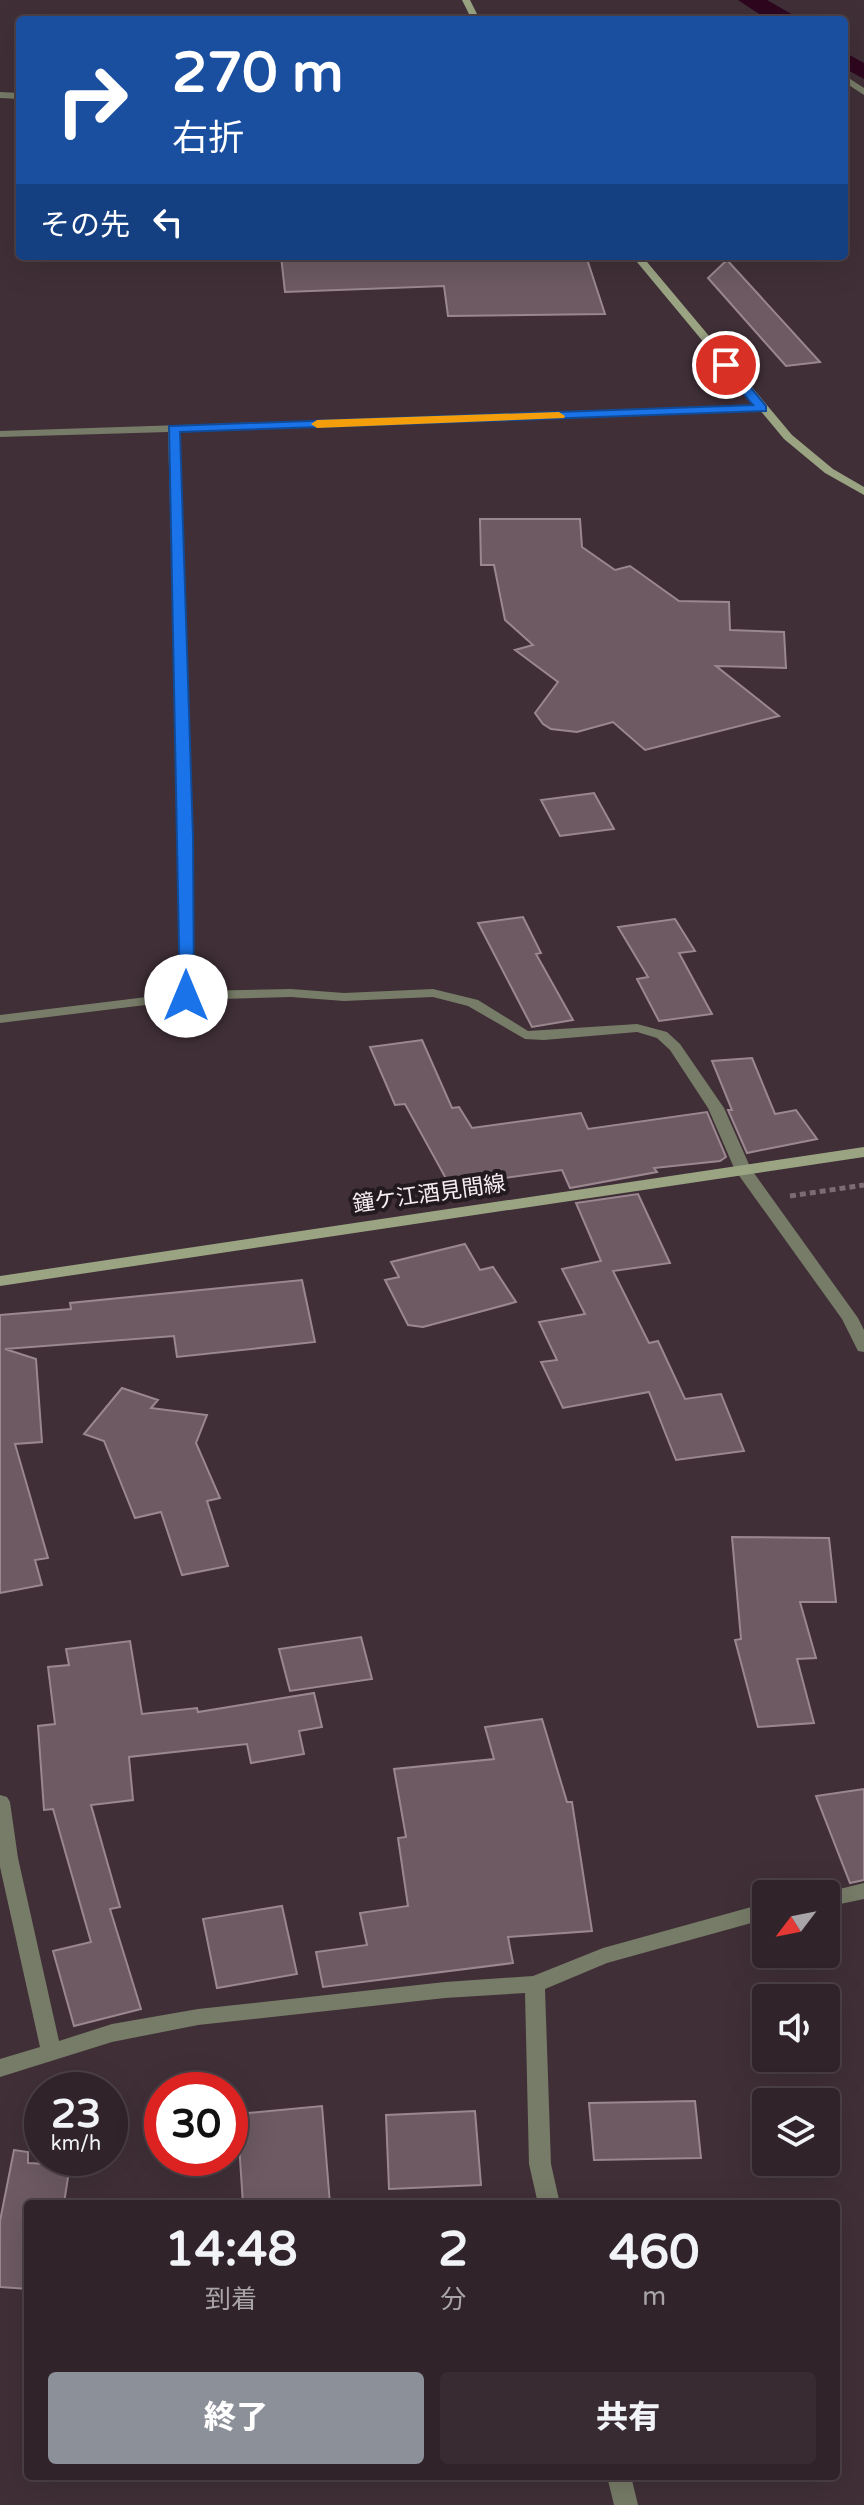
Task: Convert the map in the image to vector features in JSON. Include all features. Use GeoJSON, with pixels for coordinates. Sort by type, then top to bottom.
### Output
{"type":"FeatureCollection","features":[{"type":"Feature","properties":{"kind":"main road"},"geometry":{"type":"LineString","coordinates":[[640,260],[762,409],[810,457],[864,492]]}},
{"type":"Feature","properties":{"kind":"main road","name":"鐘ケ江酒見間線"},"geometry":{"type":"LineString","coordinates":[[0,1281],[864,1152]]}},
{"type":"Feature","properties":{"kind":"street"},"geometry":{"type":"LineString","coordinates":[[848,75],[864,92]]}},
{"type":"Feature","properties":{"kind":"street"},"geometry":{"type":"LineString","coordinates":[[0,434],[762,409]]}},
{"type":"Feature","properties":{"kind":"street"},"geometry":{"type":"LineString","coordinates":[[173,429],[186,837],[186,996]]}},
{"type":"Feature","properties":{"kind":"street"},"geometry":{"type":"LineString","coordinates":[[0,1019],[186,996],[291,993],[344,997],[433,993],[473,1003],[525,1035],[637,1028],[662,1035],[675,1047],[716,1108],[743,1170],[850,1318],[864,1347]]}},
{"type":"Feature","properties":{"kind":"street"},"geometry":{"type":"LineString","coordinates":[[0,1802],[8,1858],[51,2051]]}},
{"type":"Feature","properties":{"kind":"street"},"geometry":{"type":"LineString","coordinates":[[840,1896],[864,1891]]}},
{"type":"Feature","properties":{"kind":"street"},"geometry":{"type":"LineString","coordinates":[[0,2068],[112,2033],[198,2017],[445,1990],[535,1984],[603,1956],[752,1915]]}},
{"type":"Feature","properties":{"kind":"street"},"geometry":{"type":"LineString","coordinates":[[535,1984],[540,2164],[548,2200]]}},
{"type":"Feature","properties":{"kind":"street"},"geometry":{"type":"LineString","coordinates":[[620,2480],[626,2505]]}},
{"type":"Feature","properties":{"kind":"path"},"geometry":{"type":"LineString","coordinates":[[764,1199],[864,1185]]}},
{"type":"Feature","properties":{"kind":"shaded area"},"geometry":{"type":"Polygon","coordinates":[[[738,0],[767,0],[795,16],[762,16],[738,0]]]}},
{"type":"Feature","properties":{"kind":"building"},"geometry":{"type":"Polygon","coordinates":[[[281,260],[587,260],[605,314],[448,316],[444,286],[285,292],[281,260]]]}},
{"type":"Feature","properties":{"kind":"building"},"geometry":{"type":"Polygon","coordinates":[[[727,260],[820,362],[786,366],[708,278],[727,260]]]}},
{"type":"Feature","properties":{"kind":"building"},"geometry":{"type":"Polygon","coordinates":[[[480,519],[580,519],[582,547],[615,570],[630,566],[679,601],[729,602],[730,630],[784,632],[786,668],[716,666],[779,716],[645,750],[613,722],[577,732],[551,729],[543,724],[535,713],[558,682],[515,650],[533,645],[505,620],[494,565],[481,565],[480,519]]]}},
{"type":"Feature","properties":{"kind":"building"},"geometry":{"type":"Polygon","coordinates":[[[594,793],[614,829],[560,836],[541,800],[594,793]]]}},
{"type":"Feature","properties":{"kind":"building"},"geometry":{"type":"Polygon","coordinates":[[[523,917],[541,953],[536,954],[573,1020],[532,1027],[478,923],[523,917]]]}},
{"type":"Feature","properties":{"kind":"building"},"geometry":{"type":"Polygon","coordinates":[[[675,919],[695,951],[679,953],[712,1014],[659,1021],[637,979],[648,977],[618,927],[675,919]]]}},
{"type":"Feature","properties":{"kind":"building"},"geometry":{"type":"Polygon","coordinates":[[[422,1040],[452,1108],[459,1107],[472,1128],[581,1113],[588,1129],[707,1112],[726,1157],[720,1161],[654,1168],[657,1172],[570,1188],[562,1170],[498,1179],[502,1187],[455,1195],[405,1104],[395,1105],[370,1047],[422,1040]]]}},
{"type":"Feature","properties":{"kind":"building"},"geometry":{"type":"Polygon","coordinates":[[[752,1058],[775,1114],[796,1110],[817,1139],[747,1153],[728,1110],[732,1110],[712,1061],[752,1058]]]}},
{"type":"Feature","properties":{"kind":"building"},"geometry":{"type":"Polygon","coordinates":[[[638,1194],[670,1263],[613,1271],[649,1343],[658,1341],[685,1399],[721,1394],[744,1451],[676,1460],[649,1392],[563,1408],[541,1362],[557,1360],[539,1322],[585,1314],[562,1269],[601,1261],[576,1203],[638,1194]]]}},
{"type":"Feature","properties":{"kind":"building"},"geometry":{"type":"Polygon","coordinates":[[[465,1244],[480,1270],[493,1267],[516,1302],[423,1327],[408,1325],[385,1280],[399,1277],[391,1262],[465,1244]]]}},
{"type":"Feature","properties":{"kind":"building"},"geometry":{"type":"Polygon","coordinates":[[[302,1280],[315,1342],[177,1357],[174,1336],[5,1349],[36,1359],[42,1442],[15,1444],[48,1558],[35,1560],[42,1585],[0,1593],[0,1315],[71,1309],[70,1303],[302,1280]]]}},
{"type":"Feature","properties":{"kind":"building"},"geometry":{"type":"Polygon","coordinates":[[[122,1388],[158,1400],[151,1408],[207,1415],[196,1443],[220,1498],[207,1501],[228,1566],[182,1575],[161,1512],[135,1518],[104,1441],[84,1434],[122,1388]]]}},
{"type":"Feature","properties":{"kind":"building"},"geometry":{"type":"Polygon","coordinates":[[[732,1537],[829,1538],[836,1602],[800,1602],[816,1658],[797,1659],[814,1723],[758,1727],[735,1640],[741,1639],[732,1537]]]}},
{"type":"Feature","properties":{"kind":"building"},"geometry":{"type":"Polygon","coordinates":[[[361,1637],[372,1679],[290,1691],[279,1649],[361,1637]]]}},
{"type":"Feature","properties":{"kind":"building"},"geometry":{"type":"Polygon","coordinates":[[[130,1641],[142,1714],[197,1708],[198,1712],[314,1693],[322,1727],[299,1731],[304,1754],[251,1763],[247,1744],[129,1757],[133,1800],[91,1805],[120,1907],[110,1909],[141,2009],[74,2026],[53,1951],[91,1942],[53,1809],[44,1810],[38,1726],[55,1724],[48,1667],[69,1665],[66,1649],[130,1641]]]}},
{"type":"Feature","properties":{"kind":"building"},"geometry":{"type":"Polygon","coordinates":[[[542,1719],[567,1802],[572,1802],[592,1931],[508,1937],[513,1963],[323,1987],[316,1952],[367,1945],[360,1913],[408,1906],[398,1838],[406,1837],[394,1769],[494,1759],[485,1727],[542,1719]]]}},
{"type":"Feature","properties":{"kind":"building"},"geometry":{"type":"Polygon","coordinates":[[[864,1789],[864,1880],[850,1883],[816,1796],[864,1789]]]}},
{"type":"Feature","properties":{"kind":"building"},"geometry":{"type":"Polygon","coordinates":[[[282,1906],[297,1974],[217,1988],[203,1919],[282,1906]]]}},
{"type":"Feature","properties":{"kind":"building"},"geometry":{"type":"Polygon","coordinates":[[[695,2101],[701,2158],[594,2160],[589,2103],[695,2101]]]}},
{"type":"Feature","properties":{"kind":"building"},"geometry":{"type":"Polygon","coordinates":[[[322,2106],[330,2200],[243,2200],[241,2176],[248,2176],[248,2113],[322,2106]]]}},
{"type":"Feature","properties":{"kind":"building"},"geometry":{"type":"Polygon","coordinates":[[[475,2111],[481,2185],[389,2189],[386,2115],[475,2111]]]}},
{"type":"Feature","properties":{"kind":"building"},"geometry":{"type":"Polygon","coordinates":[[[14,2150],[24,2151],[24,2176],[68,2176],[64,2200],[24,2200],[24,2289],[0,2287],[0,2221],[14,2150]]]}},
{"type":"Feature","properties":{"kind":"waterway"},"geometry":{"type":"LineString","coordinates":[[848,61],[864,73]]}},
{"type":"Feature","properties":{"kind":"slow traffic"},"geometry":{"type":"LineString","coordinates":[[317,424],[559,416]]}},
{"type":"Feature","properties":{"kind":"route"},"geometry":{"type":"LineString","coordinates":[[186,996],[186,837],[173,429],[762,409],[726,365]]}}]}
